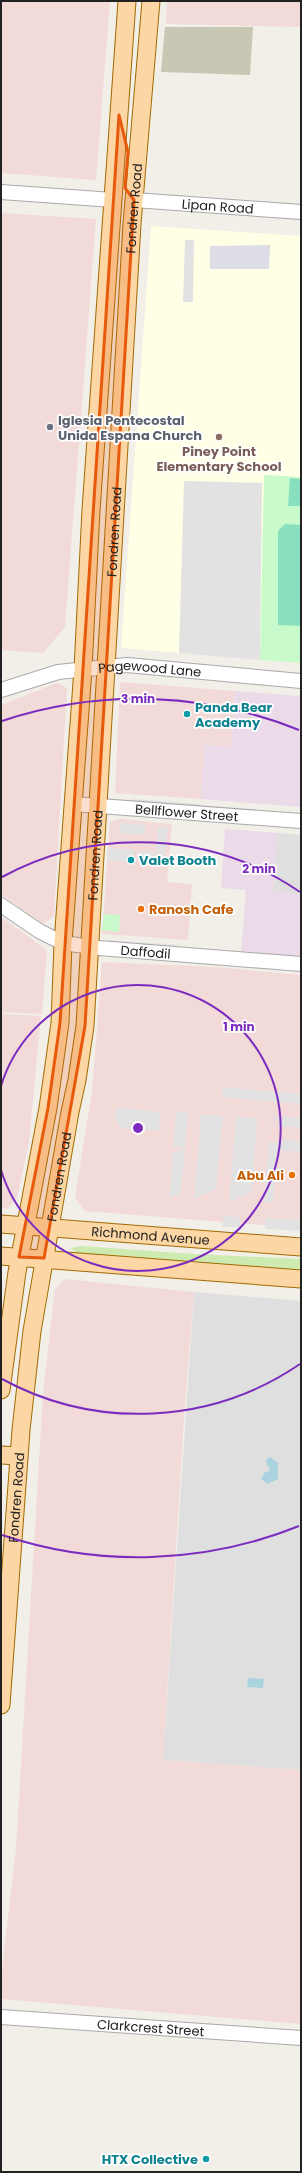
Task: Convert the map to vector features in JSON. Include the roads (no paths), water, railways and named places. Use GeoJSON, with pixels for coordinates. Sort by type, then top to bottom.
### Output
{"type":"FeatureCollection","features":[{"type":"Feature","properties":{"kind":"main road"},"geometry":{"type":"LineString","coordinates":[[126,4],[151,5]]}},
{"type":"Feature","properties":{"kind":"main road","name":"Fondren Road"},"geometry":{"type":"LineString","coordinates":[[1,1390],[8,1327],[19,1257],[53,1078],[60,1023],[64,942],[83,669],[91,510],[126,4]]}},
{"type":"Feature","properties":{"kind":"main road","name":"Fondren Road"},"geometry":{"type":"LineString","coordinates":[[1,1705],[3,1652],[19,1456],[32,1331],[49,1228],[77,1080],[85,1026],[107,667],[123,365],[134,200],[151,5]]}},
{"type":"Feature","properties":{"kind":"main road"},"geometry":{"type":"LineString","coordinates":[[119,115],[128,152],[125,188],[134,200]]}},
{"type":"Feature","properties":{"kind":"main road"},"geometry":{"type":"LineString","coordinates":[[113,200],[122,217],[128,302]]}},
{"type":"Feature","properties":{"kind":"main road"},"geometry":{"type":"LineString","coordinates":[[101,362],[123,365]]}},
{"type":"Feature","properties":{"kind":"main road"},"geometry":{"type":"LineString","coordinates":[[91,510],[114,513]]}},
{"type":"Feature","properties":{"kind":"main road","name":"Richmond Avenue"},"geometry":{"type":"LineString","coordinates":[[1,1224],[301,1247]]}},
{"type":"Feature","properties":{"kind":"main road"},"geometry":{"type":"LineString","coordinates":[[1,1256],[44,1258],[301,1279]]}},
{"type":"Feature","properties":{"kind":"main road"},"geometry":{"type":"LineString","coordinates":[[1,1455],[19,1456]]}},
{"type":"Feature","properties":{"kind":"street"},"geometry":{"type":"LineString","coordinates":[[1,192],[113,200]]}},
{"type":"Feature","properties":{"kind":"street","name":"Lipan Road"},"geometry":{"type":"LineString","coordinates":[[134,200],[301,212]]}},
{"type":"Feature","properties":{"kind":"street","name":"Pagewood Lane"},"geometry":{"type":"LineString","coordinates":[[1,690],[58,672],[127,665],[301,681]]}},
{"type":"Feature","properties":{"kind":"street","name":"Bellflower Street"},"geometry":{"type":"LineString","coordinates":[[73,804],[301,821]]}},
{"type":"Feature","properties":{"kind":"street","name":"Daffodil"},"geometry":{"type":"LineString","coordinates":[[1,905],[39,931],[64,942],[90,947],[301,964]]}},
{"type":"Feature","properties":{"kind":"street","name":"Clarkcrest Street"},"geometry":{"type":"LineString","coordinates":[[1,2018],[301,2038]]}},
{"type":"Feature","properties":{"kind":"water"},"geometry":{"type":"Polygon","coordinates":[[[270,1457],[278,1463],[278,1479],[268,1484],[261,1479],[264,1473],[269,1471],[270,1468],[267,1465],[266,1460],[270,1457]]]}},
{"type":"Feature","properties":{"kind":"water"},"geometry":{"type":"Polygon","coordinates":[[[248,1678],[264,1679],[263,1688],[247,1687],[248,1678]]]}},
{"type":"Feature","properties":{"kind":"place","name":"Iglesia Pentecostal Unida Espana Church"},"geometry":{"type":"Point","coordinates":[50,427]}},
{"type":"Feature","properties":{"kind":"place","name":"Piney Point Elementary School"},"geometry":{"type":"Point","coordinates":[219,437]}},
{"type":"Feature","properties":{"kind":"place","name":"Panda Bear Academy"},"geometry":{"type":"Point","coordinates":[187,714]}},
{"type":"Feature","properties":{"kind":"place","name":"Valet Booth"},"geometry":{"type":"Point","coordinates":[131,860]}},
{"type":"Feature","properties":{"kind":"place","name":"Ranosh Cafe"},"geometry":{"type":"Point","coordinates":[141,909]}},
{"type":"Feature","properties":{"kind":"place","name":"Abu Ali"},"geometry":{"type":"Point","coordinates":[292,1175]}},
{"type":"Feature","properties":{"kind":"place","name":"HTX Collective"},"geometry":{"type":"Point","coordinates":[206,2159]}}]}
